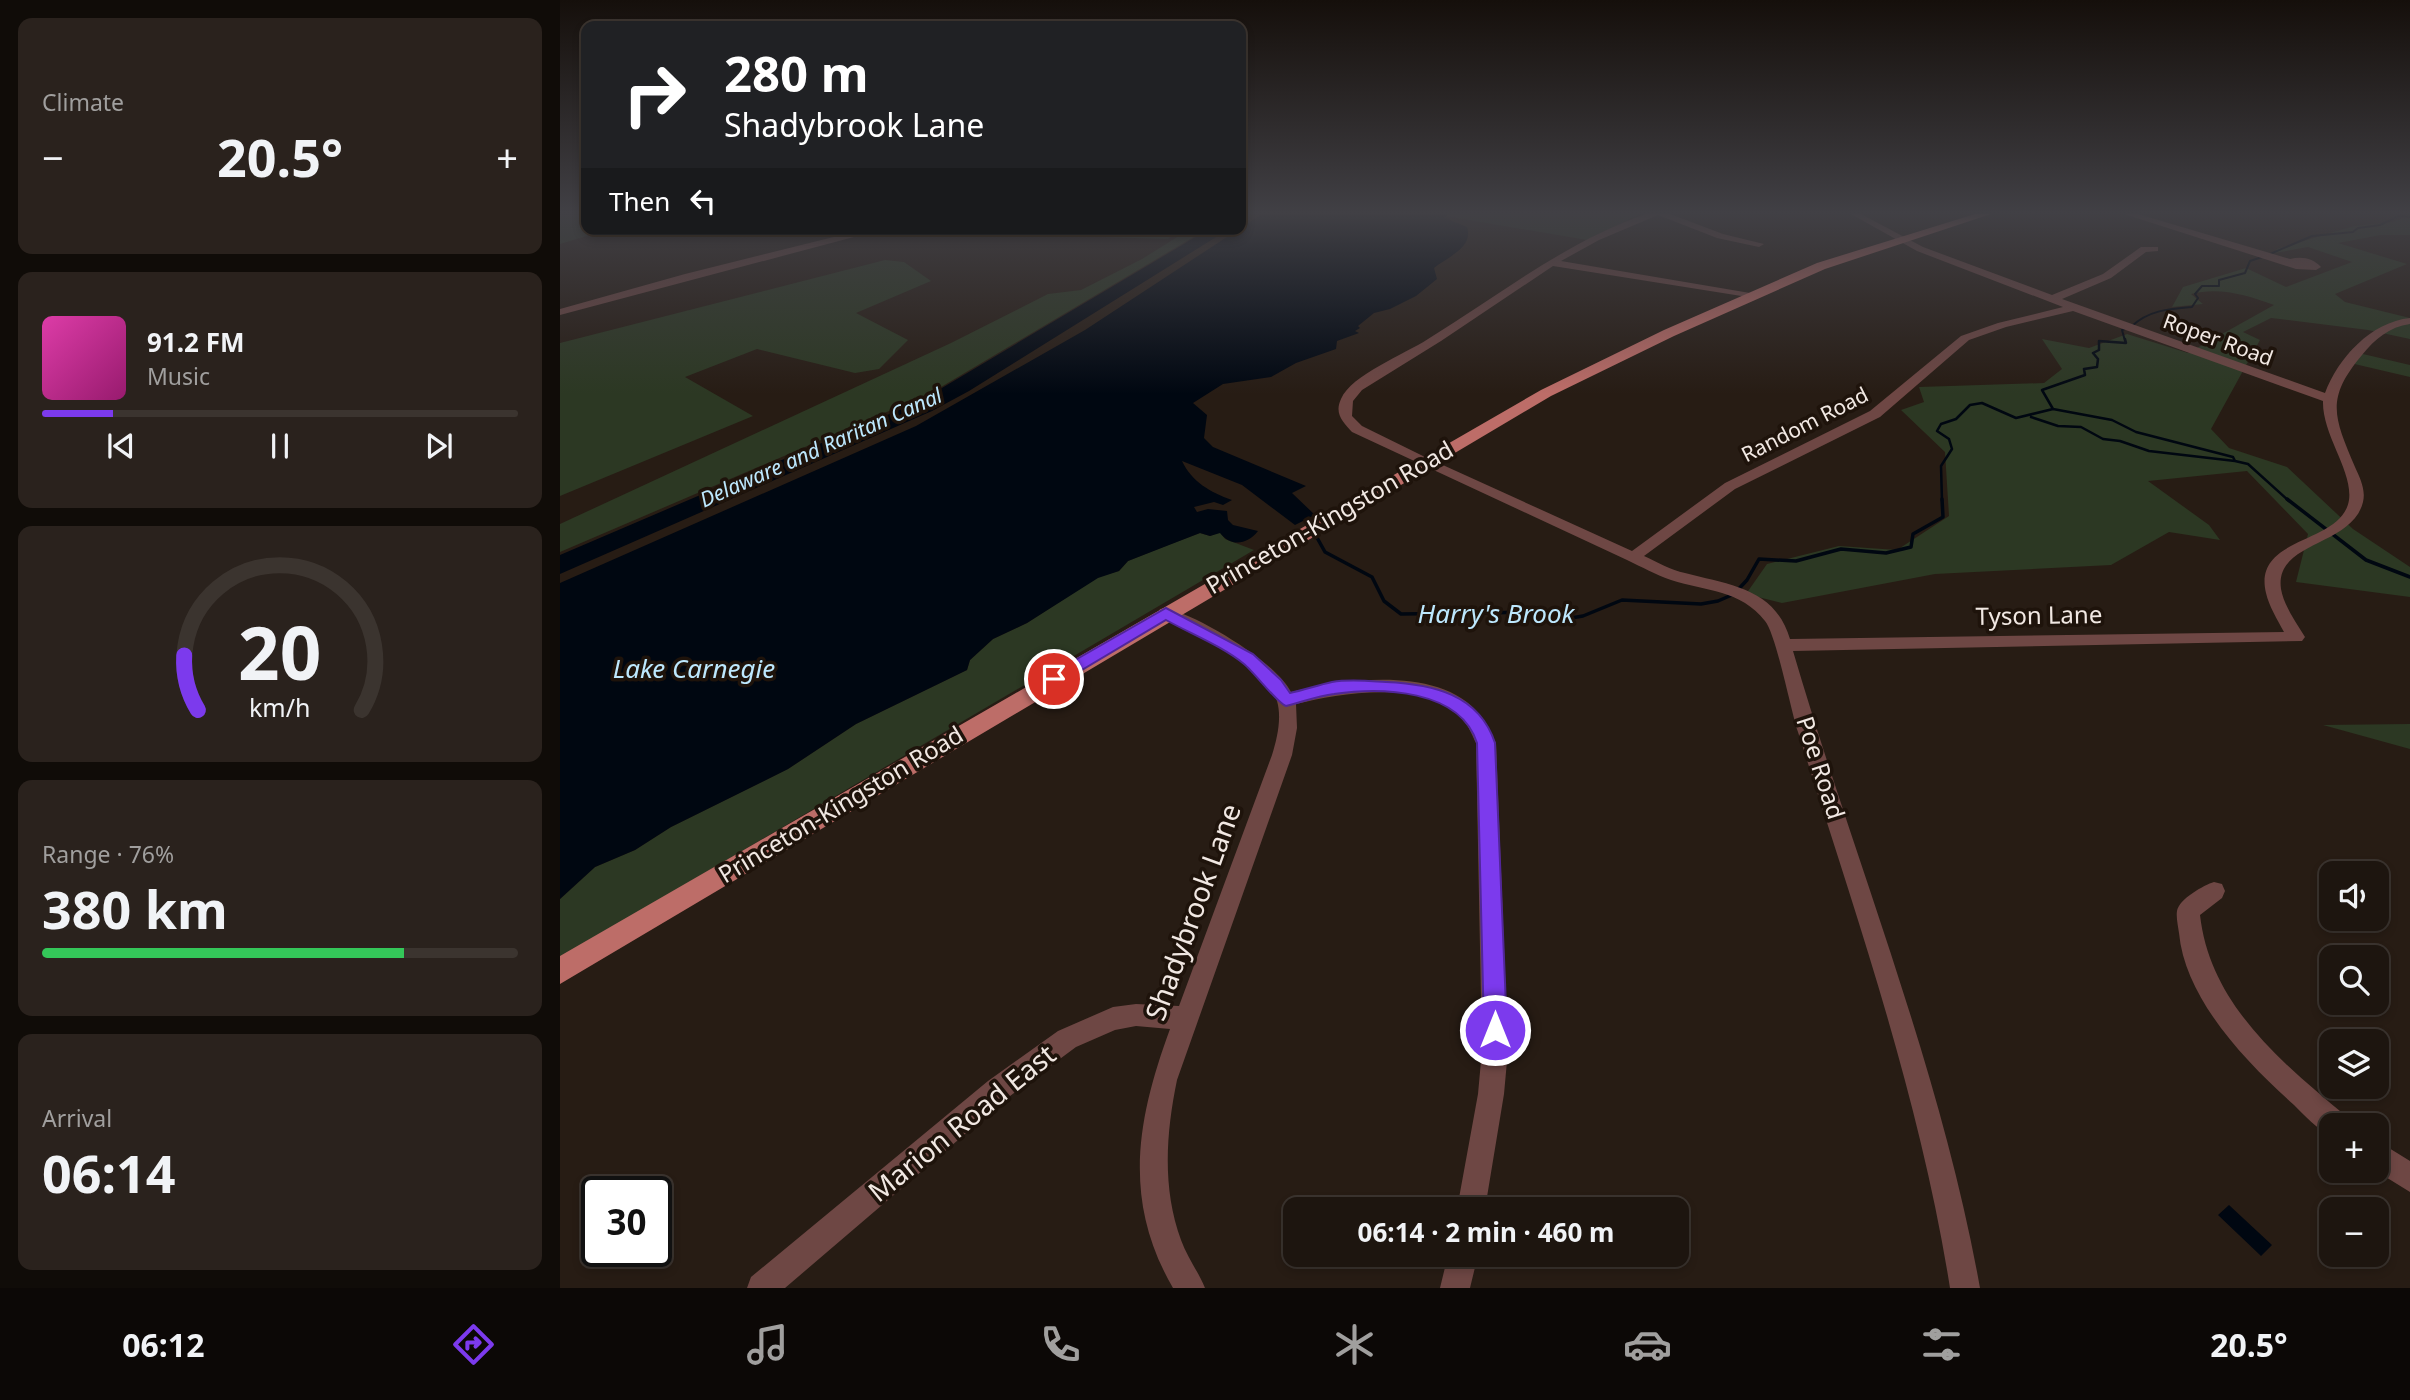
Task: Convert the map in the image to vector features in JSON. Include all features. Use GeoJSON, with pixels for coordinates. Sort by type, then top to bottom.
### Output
{"type":"FeatureCollection","features":[{"type":"Feature","properties":{"kind":"main road","name":"Princeton-Kingston Road"},"geometry":{"type":"LineString","coordinates":[[560,971],[1166,613],[1546,393],[1802,274]]}},
{"type":"Feature","properties":{"kind":"street"},"geometry":{"type":"LineString","coordinates":[[560,312],[697,274]]}},
{"type":"Feature","properties":{"kind":"street","name":"Poe Road"},"geometry":{"type":"LineString","coordinates":[[1535,274],[1439,338],[1356,387],[1346,400],[1345,412],[1351,424],[1426,462],[1676,576],[1735,592],[1756,601],[1776,622],[1803,718],[1885,968],[1930,1126],[1954,1223],[1965,1288]]}},
{"type":"Feature","properties":{"kind":"street"},"geometry":{"type":"LineString","coordinates":[[1623,274],[1750,296]]}},
{"type":"Feature","properties":{"kind":"street","name":"Roper Road"},"geometry":{"type":"LineString","coordinates":[[1989,274],[2329,399]]}},
{"type":"Feature","properties":{"kind":"street"},"geometry":{"type":"LineString","coordinates":[[2052,299],[2110,274]]}},
{"type":"Feature","properties":{"kind":"street","name":"Random Road"},"geometry":{"type":"LineString","coordinates":[[1633,557],[1730,486],[1875,414],[1948,349],[1965,338],[2003,325],[2074,307]]}},
{"type":"Feature","properties":{"kind":"street"},"geometry":{"type":"LineString","coordinates":[[2329,399],[2342,370],[2373,333],[2395,322],[2410,321]]}},
{"type":"Feature","properties":{"kind":"street","name":"Tyson Lane"},"geometry":{"type":"LineString","coordinates":[[1783,645],[2296,637],[2273,591],[2272,572],[2284,556],[2331,532],[2350,515],[2356,493],[2335,433],[2329,399]]}},
{"type":"Feature","properties":{"kind":"street"},"geometry":{"type":"LineString","coordinates":[[1166,613],[1248,658],[1275,684],[1286,700],[1332,688],[1409,688],[1436,693],[1452,701],[1465,709],[1482,730],[1486,743],[1495,1050],[1491,1094],[1473,1197]]}},
{"type":"Feature","properties":{"kind":"street","name":"Shadybrook Lane"},"geometry":{"type":"LineString","coordinates":[[1190,1288],[1170,1250],[1159,1214],[1153,1155],[1157,1108],[1164,1080],[1282,755],[1287,738],[1286,700]]}},
{"type":"Feature","properties":{"kind":"street"},"geometry":{"type":"LineString","coordinates":[[2214,891],[2188,911],[2192,949],[2202,972],[2220,1003],[2260,1054],[2302,1097],[2322,1113]]}},
{"type":"Feature","properties":{"kind":"street","name":"Marion Road East"},"geometry":{"type":"LineString","coordinates":[[762,1288],[997,1090],[1067,1039],[1113,1019],[1136,1015],[1186,1018]]}},
{"type":"Feature","properties":{"kind":"street"},"geometry":{"type":"LineString","coordinates":[[2389,1163],[2410,1178]]}},
{"type":"Feature","properties":{"kind":"street"},"geometry":{"type":"LineString","coordinates":[[1455,1288],[1460,1267]]}},
{"type":"Feature","properties":{"kind":"green space"},"geometry":{"type":"Polygon","coordinates":[[[830,274],[921,274],[931,281],[856,313],[908,340],[879,369],[855,373],[757,349],[685,377],[753,416],[560,496],[560,343],[830,274]]]}},
{"type":"Feature","properties":{"kind":"green space"},"geometry":{"type":"Polygon","coordinates":[[[1112,274],[1131,274],[931,393],[560,552],[560,524],[951,343],[1048,294],[1081,290],[1112,274]]]}},
{"type":"Feature","properties":{"kind":"green space"},"geometry":{"type":"Polygon","coordinates":[[[2226,274],[2259,274],[2286,287],[2320,274],[2383,274],[2335,294],[2345,302],[2410,318],[2410,339],[2368,330],[2271,318],[2243,332],[2260,340],[2211,429],[2229,448],[2287,467],[2353,529],[2410,567],[2410,597],[2296,582],[2308,534],[2247,471],[2148,481],[2209,525],[2220,540],[2169,532],[2111,565],[1935,574],[1782,603],[1746,594],[1767,564],[1839,546],[1897,550],[1949,516],[1945,452],[1901,410],[1924,402],[1919,387],[2044,383],[2062,369],[2042,339],[2089,348],[2127,334],[2188,353],[2274,305],[2243,295],[2212,291],[2191,294],[2203,304],[2172,307],[2183,287],[2226,274]]]}},
{"type":"Feature","properties":{"kind":"green space"},"geometry":{"type":"Polygon","coordinates":[[[2350,351],[2410,365],[2410,377],[2346,362],[2350,351]]]}},
{"type":"Feature","properties":{"kind":"green space"},"geometry":{"type":"Polygon","coordinates":[[[1220,532],[1225,539],[1254,550],[560,958],[560,899],[595,867],[635,850],[671,827],[788,769],[856,724],[967,670],[970,660],[993,639],[1027,623],[1098,577],[1119,571],[1128,561],[1200,533],[1210,536],[1220,532]]]}},
{"type":"Feature","properties":{"kind":"green space"},"geometry":{"type":"Polygon","coordinates":[[[2410,724],[2410,749],[2323,725],[2410,724]]]}},
{"type":"Feature","properties":{"kind":"water","name":"Delaware and Raritan Canal"},"geometry":{"type":"Polygon","coordinates":[[[1133,274],[1157,274],[969,391],[932,411],[560,574],[560,555],[920,401],[1133,274]]]}},
{"type":"Feature","properties":{"kind":"water","name":"Lake Carnegie"},"geometry":{"type":"Polygon","coordinates":[[[1170,274],[1436,274],[1437,279],[1416,296],[1390,309],[1374,313],[1358,326],[1360,328],[1355,331],[1359,333],[1337,341],[1336,349],[1296,363],[1271,377],[1223,384],[1193,403],[1207,415],[1204,438],[1213,447],[1306,486],[1292,493],[1315,515],[1295,525],[1242,485],[1182,461],[1202,485],[1232,500],[1223,505],[1214,502],[1194,507],[1197,512],[1208,509],[1227,511],[1228,520],[1233,525],[1258,531],[1254,536],[1234,542],[1220,533],[1210,536],[1200,533],[1128,561],[1119,571],[1098,578],[1027,623],[993,639],[970,660],[967,670],[856,724],[788,769],[671,827],[635,850],[595,867],[560,899],[560,583],[916,426],[1085,330],[1170,274]]]}},
{"type":"Feature","properties":{"kind":"water"},"geometry":{"type":"Polygon","coordinates":[[[2229,1205],[2272,1245],[2261,1256],[2218,1215],[2229,1205]]]}},
{"type":"Feature","properties":{"kind":"waterway","name":"Harry's Brook"},"geometry":{"type":"LineString","coordinates":[[2132,326],[2152,313],[2192,307],[2198,298],[2195,294],[2202,286],[2219,286],[2219,280],[2241,274]]}},
{"type":"Feature","properties":{"kind":"waterway","name":"Harry's Brook"},"geometry":{"type":"LineString","coordinates":[[2125,329],[2122,330],[2125,341]]}},
{"type":"Feature","properties":{"kind":"waterway","name":"Harry's Brook"},"geometry":{"type":"LineString","coordinates":[[2053,409],[2042,390],[2085,375],[2084,369],[2097,367],[2098,359],[2093,353],[2099,350],[2099,341],[2126,343],[2125,339]]}},
{"type":"Feature","properties":{"kind":"waterway","name":"Harry's Brook"},"geometry":{"type":"LineString","coordinates":[[1942,501],[1941,466],[1952,449],[1949,439],[1937,431],[1941,424],[1956,419],[1970,405],[1982,403],[2016,418],[2053,409]]}},
{"type":"Feature","properties":{"kind":"waterway"},"geometry":{"type":"LineString","coordinates":[[2053,409],[2112,420],[2136,432],[2233,457],[2235,461]]}},
{"type":"Feature","properties":{"kind":"waterway"},"geometry":{"type":"LineString","coordinates":[[2031,417],[2058,426],[2081,427],[2103,439],[2120,441],[2149,451],[2235,461]]}},
{"type":"Feature","properties":{"kind":"waterway"},"geometry":{"type":"LineString","coordinates":[[2235,461],[2248,464],[2289,501]]}},
{"type":"Feature","properties":{"kind":"waterway","name":"Harry's Brook"},"geometry":{"type":"LineString","coordinates":[[1315,534],[1325,552],[1372,577],[1384,601],[1401,614],[1550,612],[1571,618],[1583,616],[1622,600],[1701,604],[1718,601],[1734,594],[1747,580],[1759,559],[1796,561],[1841,549],[1886,553],[1911,547],[1913,534],[1943,517],[1942,499]]}},
{"type":"Feature","properties":{"kind":"waterway"},"geometry":{"type":"LineString","coordinates":[[2287,499],[2366,560],[2410,577]]}},
{"type":"Feature","properties":{"kind":"route"},"geometry":{"type":"LineString","coordinates":[[1054,679],[1166,613],[1248,658],[1275,684],[1286,700],[1332,688],[1409,688],[1436,693],[1465,709],[1482,730],[1486,743],[1495,1030]]}}]}
